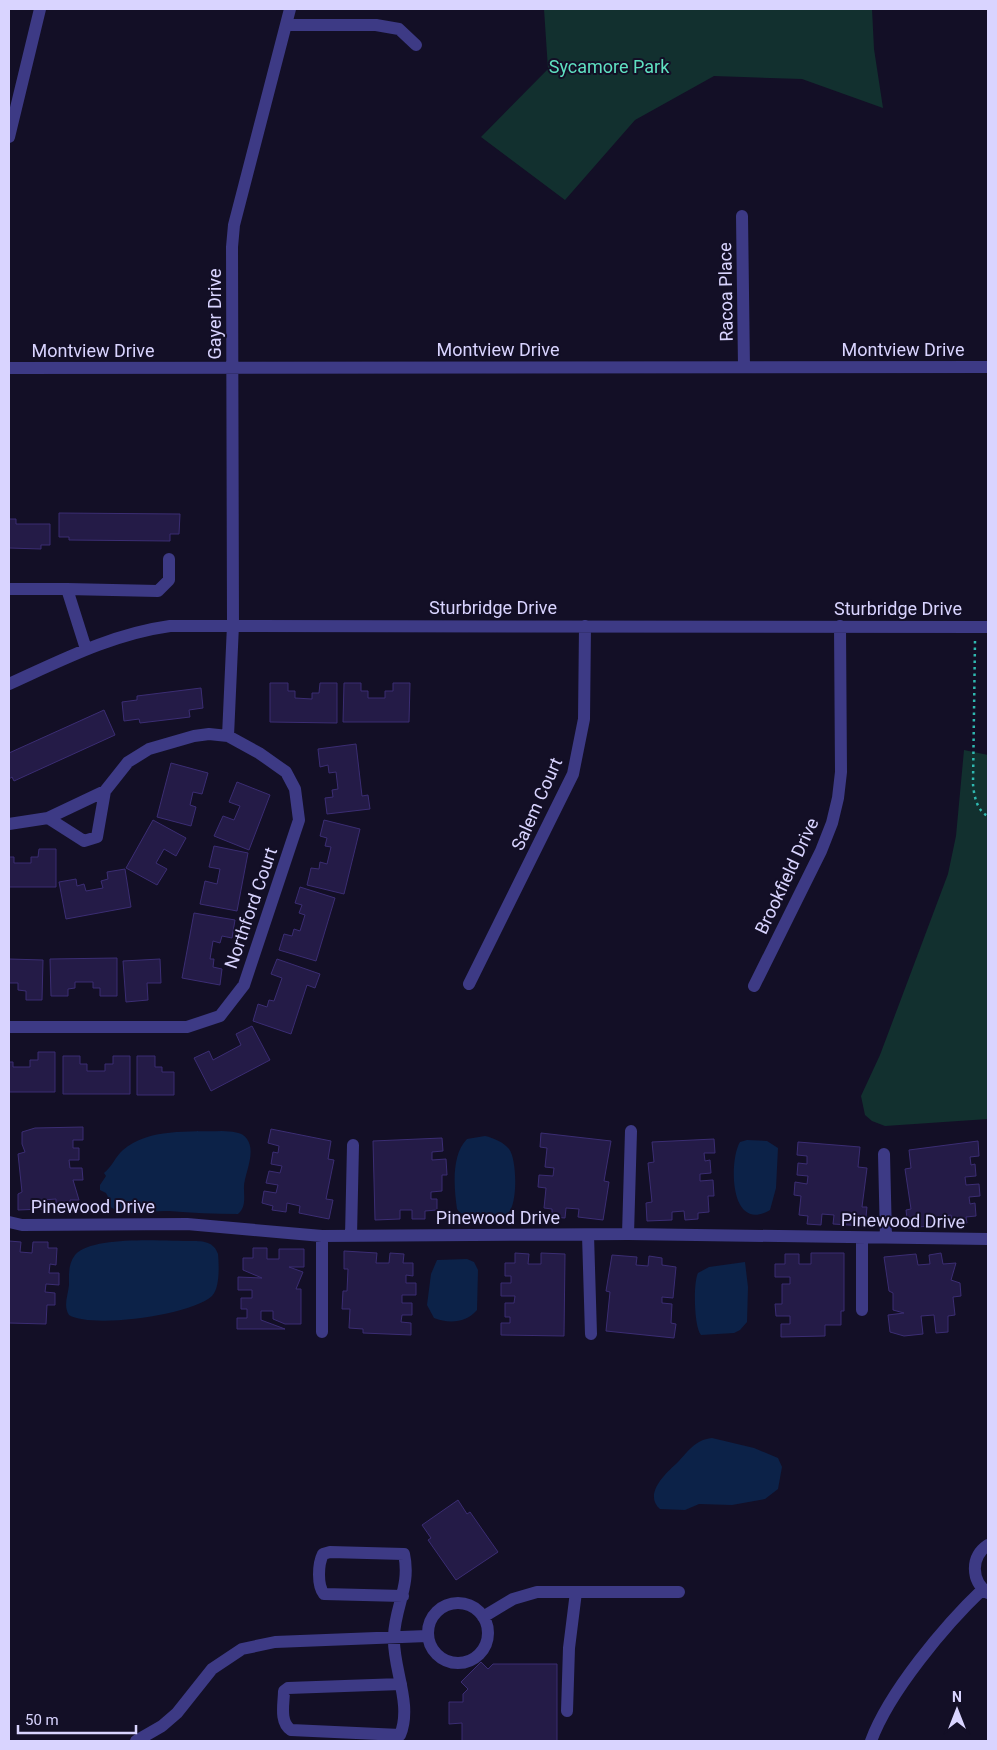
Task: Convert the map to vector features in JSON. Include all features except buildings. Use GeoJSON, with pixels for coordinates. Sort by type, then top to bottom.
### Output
{"type":"FeatureCollection","features":[{"type":"Feature","properties":{"kind":"street"},"geometry":{"type":"LineString","coordinates":[[9,137],[40,9]]}},
{"type":"Feature","properties":{"kind":"street","name":"Gayer Drive"},"geometry":{"type":"LineString","coordinates":[[233,625],[232,247],[234,225],[290,9]]}},
{"type":"Feature","properties":{"kind":"street"},"geometry":{"type":"LineString","coordinates":[[286,25],[376,24],[399,29],[416,44]]}},
{"type":"Feature","properties":{"kind":"street","name":"Racoa Place"},"geometry":{"type":"LineString","coordinates":[[742,216],[744,367]]}},
{"type":"Feature","properties":{"kind":"street","name":"Montview Drive"},"geometry":{"type":"LineString","coordinates":[[9,368],[988,367]]}},
{"type":"Feature","properties":{"kind":"street"},"geometry":{"type":"LineString","coordinates":[[9,589],[158,591],[169,580],[169,559]]}},
{"type":"Feature","properties":{"kind":"street"},"geometry":{"type":"LineString","coordinates":[[67,590],[86,649]]}},
{"type":"Feature","properties":{"kind":"street"},"geometry":{"type":"LineString","coordinates":[[9,824],[48,818],[105,791],[128,762],[149,749],[194,736],[209,734],[228,736],[233,625]]}},
{"type":"Feature","properties":{"kind":"street","name":"Sturbridge Drive"},"geometry":{"type":"LineString","coordinates":[[9,684],[112,638],[141,630],[170,626],[982,627]]}},
{"type":"Feature","properties":{"kind":"street","name":"Salem Court"},"geometry":{"type":"LineString","coordinates":[[470,984],[573,774],[584,719],[585,626]]}},
{"type":"Feature","properties":{"kind":"street","name":"Brookfield Drive"},"geometry":{"type":"LineString","coordinates":[[754,986],[820,851],[836,806],[841,772],[840,626]]}},
{"type":"Feature","properties":{"kind":"street","name":"Northford Court"},"geometry":{"type":"LineString","coordinates":[[9,1027],[187,1028],[220,1016],[244,985],[299,820],[295,789],[286,772],[259,753],[228,736]]}},
{"type":"Feature","properties":{"kind":"street"},"geometry":{"type":"LineString","coordinates":[[48,818],[84,841],[97,837],[105,791]]}},
{"type":"Feature","properties":{"kind":"street"},"geometry":{"type":"LineString","coordinates":[[628,1234],[632,1131]]}},
{"type":"Feature","properties":{"kind":"street"},"geometry":{"type":"LineString","coordinates":[[351,1236],[353,1144]]}},
{"type":"Feature","properties":{"kind":"street"},"geometry":{"type":"LineString","coordinates":[[884,1154],[886,1238]]}},
{"type":"Feature","properties":{"kind":"street","name":"Pinewood Drive"},"geometry":{"type":"LineString","coordinates":[[9,1222],[22,1225],[187,1224],[322,1236],[628,1234],[988,1239]]}},
{"type":"Feature","properties":{"kind":"street"},"geometry":{"type":"LineString","coordinates":[[588,1235],[591,1334]]}},
{"type":"Feature","properties":{"kind":"street"},"geometry":{"type":"LineString","coordinates":[[322,1236],[322,1332]]}},
{"type":"Feature","properties":{"kind":"street"},"geometry":{"type":"LineString","coordinates":[[862,1238],[862,1310]]}},
{"type":"Feature","properties":{"kind":"street"},"geometry":{"type":"LineString","coordinates":[[871,1741],[877,1726],[898,1690],[959,1612],[986,1591],[977,1581],[975,1562],[979,1553],[988,1545]]}},
{"type":"Feature","properties":{"kind":"street"},"geometry":{"type":"LineString","coordinates":[[401,1684],[288,1688],[284,1690],[284,1720],[286,1727],[291,1730],[400,1735],[404,1713],[401,1684],[394,1637],[408,1571],[404,1554],[330,1552],[323,1554],[320,1560],[320,1589],[324,1594],[402,1596]]}},
{"type":"Feature","properties":{"kind":"street"},"geometry":{"type":"LineString","coordinates":[[483,1617],[514,1599],[537,1592],[679,1592]]}},
{"type":"Feature","properties":{"kind":"street"},"geometry":{"type":"LineString","coordinates":[[567,1711],[569,1648],[576,1592]]}},
{"type":"Feature","properties":{"kind":"street"},"geometry":{"type":"LineString","coordinates":[[458,1602],[468,1604],[483,1617],[487,1626],[485,1645],[480,1653],[463,1662],[443,1659],[430,1645],[428,1636],[432,1616],[448,1604],[458,1602]]}},
{"type":"Feature","properties":{"kind":"street"},"geometry":{"type":"LineString","coordinates":[[136,1741],[162,1726],[177,1713],[212,1669],[242,1649],[275,1642],[428,1636]]}},
{"type":"Feature","properties":{"kind":"path"},"geometry":{"type":"LineString","coordinates":[[982,627],[973,784],[977,803],[984,814],[988,816]]}},
{"type":"Feature","properties":{"kind":"green space","name":"Sycamore Park"},"geometry":{"type":"Polygon","coordinates":[[[544,9],[872,9],[874,49],[883,108],[802,79],[714,76],[635,120],[565,200],[481,137],[548,69],[544,9]]]}},
{"type":"Feature","properties":{"kind":"green space"},"geometry":{"type":"Polygon","coordinates":[[[964,750],[988,755],[988,1119],[885,1126],[872,1121],[865,1115],[861,1096],[880,1055],[948,874],[956,836],[964,750]]]}},
{"type":"Feature","properties":{"kind":"water"},"geometry":{"type":"Polygon","coordinates":[[[236,1132],[245,1136],[250,1145],[250,1158],[244,1184],[244,1202],[238,1214],[169,1211],[128,1213],[112,1208],[106,1203],[108,1197],[106,1193],[100,1190],[100,1185],[106,1176],[104,1173],[120,1153],[133,1143],[145,1138],[170,1133],[236,1132]]]}},
{"type":"Feature","properties":{"kind":"water"},"geometry":{"type":"Polygon","coordinates":[[[485,1136],[507,1147],[512,1154],[514,1162],[514,1201],[508,1213],[498,1218],[466,1215],[457,1209],[455,1172],[458,1154],[467,1139],[485,1136]]]}},
{"type":"Feature","properties":{"kind":"water"},"geometry":{"type":"Polygon","coordinates":[[[747,1140],[767,1141],[778,1148],[776,1188],[770,1210],[756,1215],[746,1212],[740,1204],[734,1178],[736,1151],[740,1142],[747,1140]]]}},
{"type":"Feature","properties":{"kind":"water"},"geometry":{"type":"Polygon","coordinates":[[[130,1240],[201,1241],[214,1247],[218,1254],[219,1264],[215,1292],[201,1303],[184,1309],[142,1318],[98,1321],[69,1315],[66,1304],[70,1266],[75,1255],[84,1249],[97,1244],[130,1240]]]}},
{"type":"Feature","properties":{"kind":"water"},"geometry":{"type":"Polygon","coordinates":[[[467,1259],[474,1262],[478,1270],[477,1310],[463,1320],[451,1322],[434,1318],[427,1305],[431,1274],[437,1260],[467,1259]]]}},
{"type":"Feature","properties":{"kind":"water"},"geometry":{"type":"Polygon","coordinates":[[[745,1262],[748,1287],[747,1322],[740,1330],[734,1333],[701,1335],[697,1323],[695,1305],[695,1286],[698,1273],[709,1267],[745,1262]]]}},
{"type":"Feature","properties":{"kind":"water"},"geometry":{"type":"Polygon","coordinates":[[[712,1438],[754,1448],[778,1458],[782,1467],[778,1489],[765,1499],[732,1505],[699,1504],[685,1510],[660,1509],[655,1503],[654,1497],[655,1490],[662,1478],[692,1447],[700,1441],[712,1438]]]}}]}
